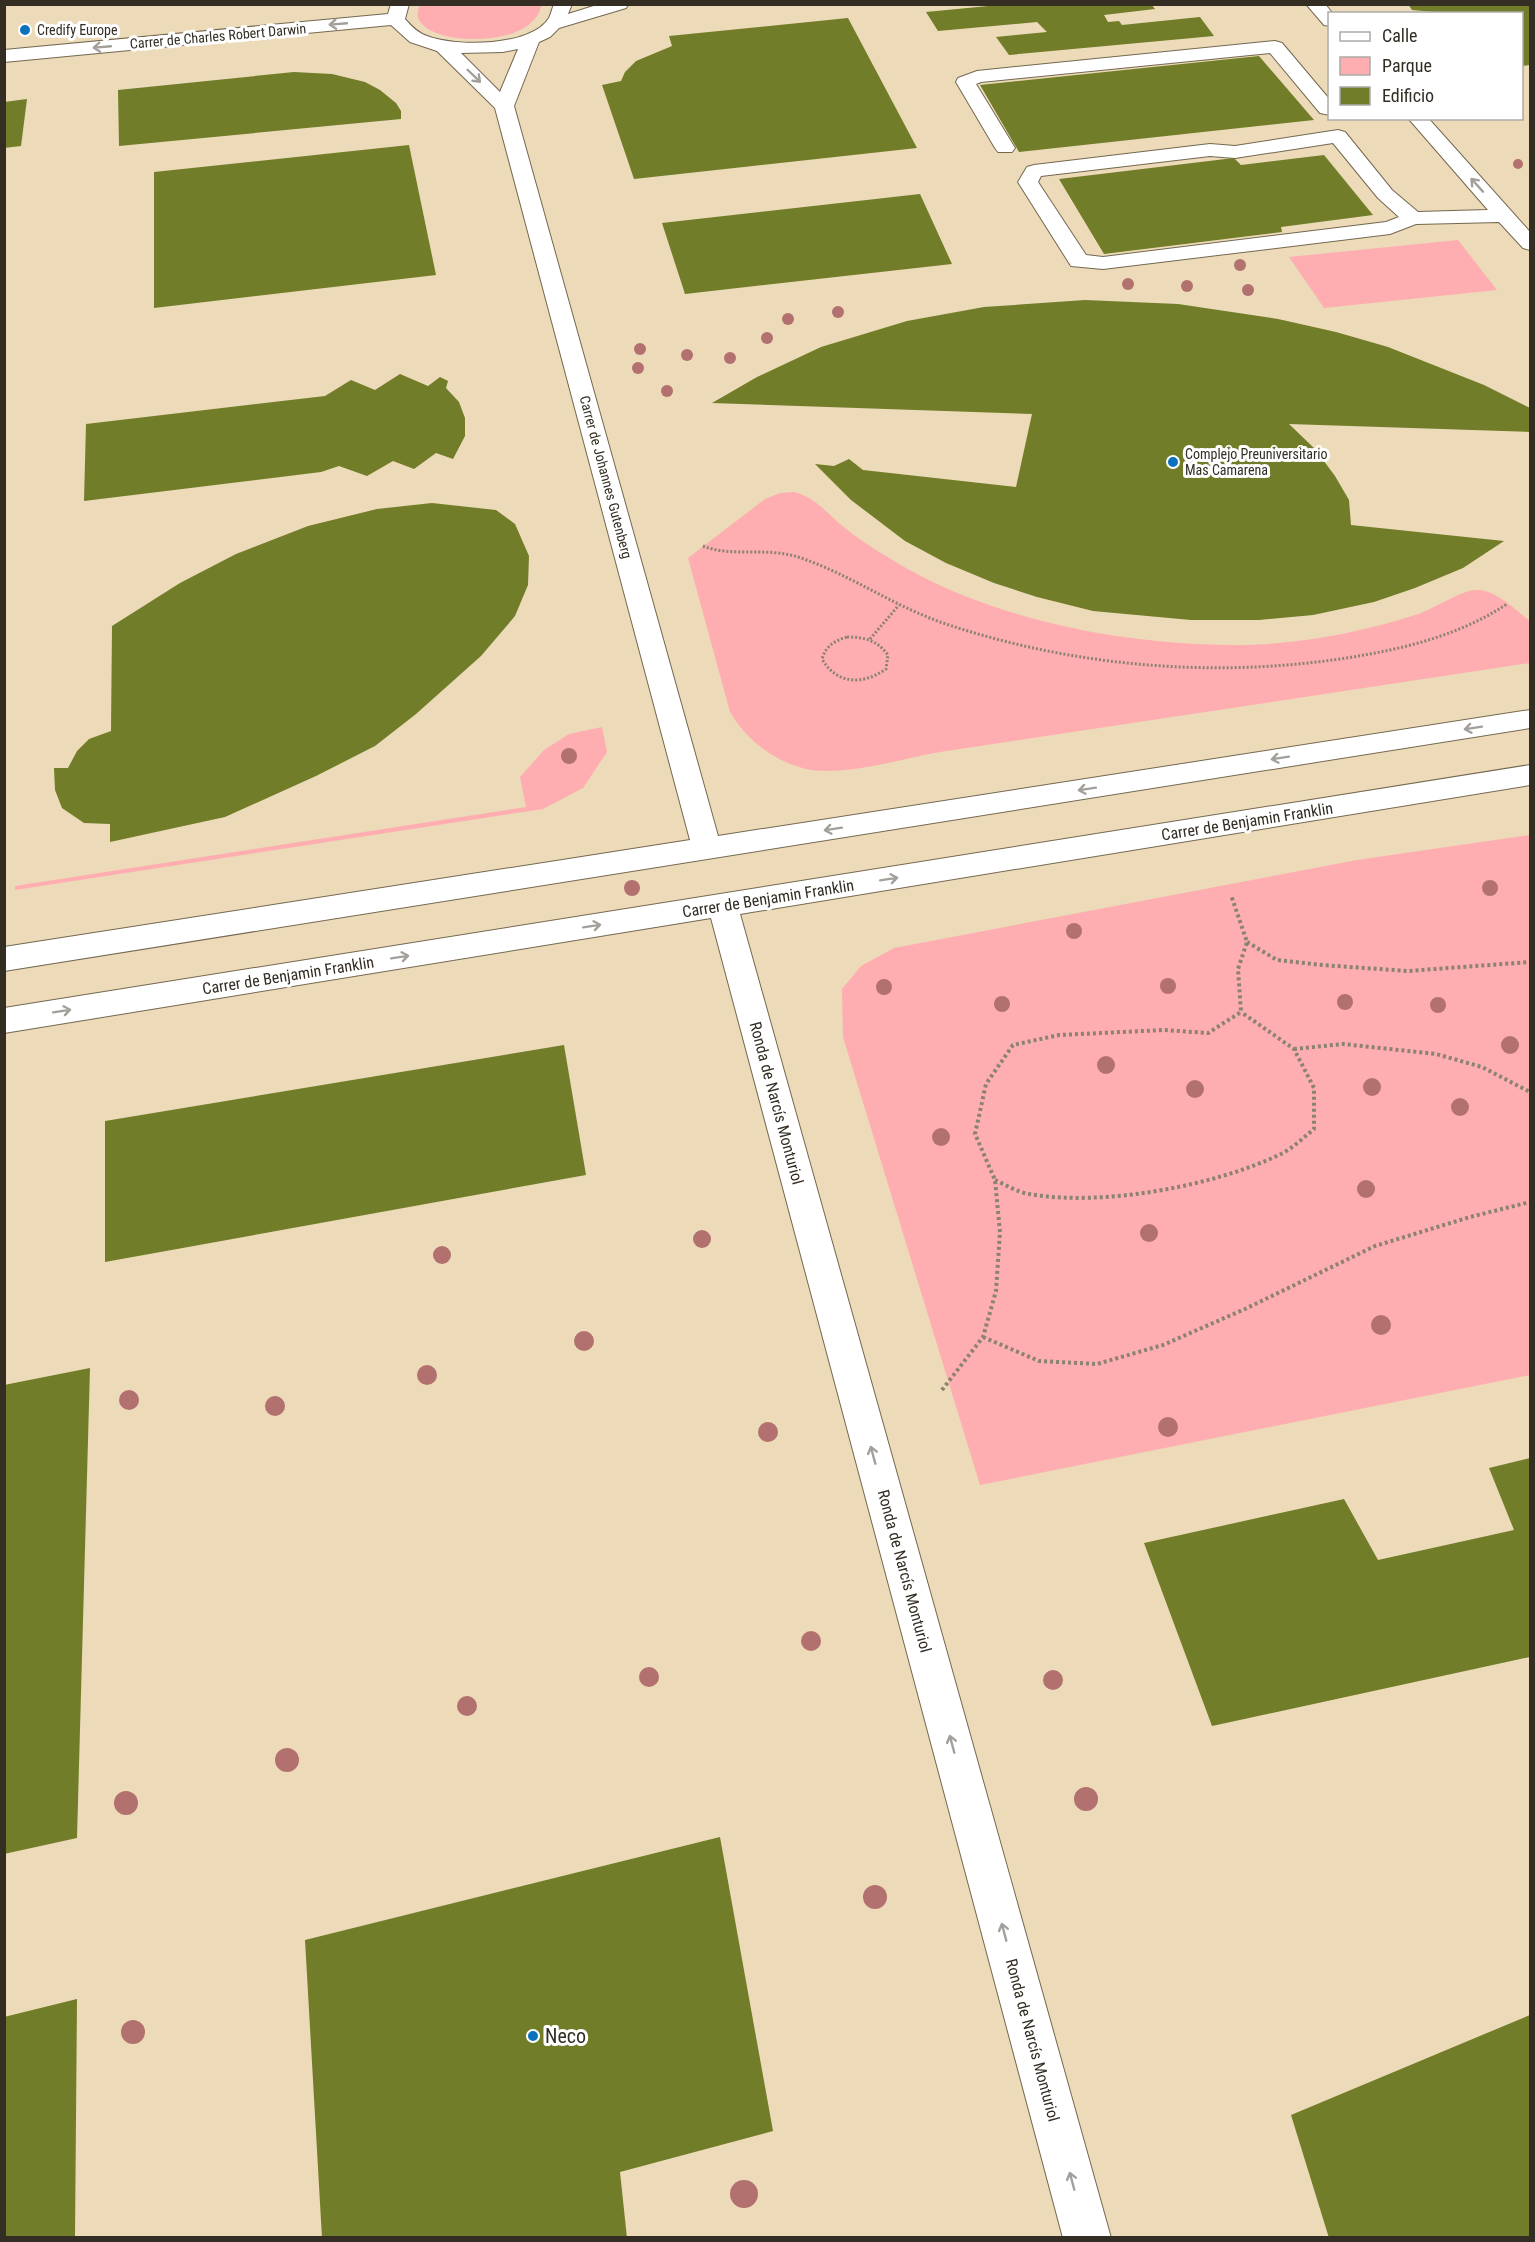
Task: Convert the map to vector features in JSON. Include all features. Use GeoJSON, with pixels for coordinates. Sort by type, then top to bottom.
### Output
{"type":"FeatureCollection","features":[{"type":"Feature","properties":{"kind":"street"},"geometry":{"type":"LineString","coordinates":[[555,24],[562,15],[563,4]]}},
{"type":"Feature","properties":{"kind":"street"},"geometry":{"type":"LineString","coordinates":[[398,12],[404,30],[420,40],[443,46],[489,48],[531,38],[555,24],[620,4]]}},
{"type":"Feature","properties":{"kind":"street"},"geometry":{"type":"LineString","coordinates":[[1315,4],[1328,20]]}},
{"type":"Feature","properties":{"kind":"street","name":"Carrer de Charles Robert Darwin"},"geometry":{"type":"LineString","coordinates":[[4,56],[398,12]]}},
{"type":"Feature","properties":{"kind":"street"},"geometry":{"type":"LineString","coordinates":[[443,46],[504,106],[531,38]]}},
{"type":"Feature","properties":{"kind":"street"},"geometry":{"type":"LineString","coordinates":[[1005,148],[965,82],[977,76],[1275,47],[1328,109]]}},
{"type":"Feature","properties":{"kind":"street","name":"Carrer de Johannes Gutenberg"},"geometry":{"type":"LineString","coordinates":[[504,106],[707,848]]}},
{"type":"Feature","properties":{"kind":"street"},"geometry":{"type":"LineString","coordinates":[[1420,120],[1530,244]]}},
{"type":"Feature","properties":{"kind":"street"},"geometry":{"type":"LineString","coordinates":[[1413,218],[1385,194],[1338,136],[1235,152],[1210,150],[1034,171],[1028,182],[1079,261],[1103,263],[1390,228],[1413,218],[1505,216]]}},
{"type":"Feature","properties":{"kind":"street"},"geometry":{"type":"LineString","coordinates":[[4,959],[1530,719]]}},
{"type":"Feature","properties":{"kind":"street","name":"Carrer de Benjamin Franklin"},"geometry":{"type":"LineString","coordinates":[[4,1021],[1530,775]]}},
{"type":"Feature","properties":{"kind":"street","name":"Ronda de Narcís Monturiol"},"geometry":{"type":"LineString","coordinates":[[723,905],[1087,2238]]}},
{"type":"Feature","properties":{"kind":"path"},"geometry":{"type":"LineString","coordinates":[[704,546],[712,550],[758,550],[799,557],[823,566],[899,605],[947,624],[1053,652],[1122,662],[1199,669],[1275,667],[1344,659],[1401,649],[1441,636],[1492,615],[1507,604]]}},
{"type":"Feature","properties":{"kind":"path"},"geometry":{"type":"LineString","coordinates":[[870,639],[899,605]]}},
{"type":"Feature","properties":{"kind":"path"},"geometry":{"type":"LineString","coordinates":[[847,637],[870,639],[878,643],[888,655],[885,669],[879,675],[870,679],[850,681],[839,678],[825,667],[822,659],[823,652],[829,645],[847,637]]}},
{"type":"Feature","properties":{"kind":"path"},"geometry":{"type":"LineString","coordinates":[[1231,896],[1247,942],[1238,969],[1241,1012]]}},
{"type":"Feature","properties":{"kind":"path"},"geometry":{"type":"LineString","coordinates":[[1247,942],[1277,960],[1365,968],[1408,971],[1530,962]]}},
{"type":"Feature","properties":{"kind":"path"},"geometry":{"type":"LineString","coordinates":[[995,1180],[1028,1194],[1063,1197],[1125,1194],[1188,1184],[1232,1172],[1282,1154],[1314,1129],[1314,1088],[1294,1049],[1241,1012]]}},
{"type":"Feature","properties":{"kind":"path"},"geometry":{"type":"LineString","coordinates":[[942,1390],[983,1337],[996,1291],[1000,1232],[995,1180],[975,1134],[986,1084],[1013,1045],[1059,1035],[1164,1030],[1208,1033],[1241,1012]]}},
{"type":"Feature","properties":{"kind":"path"},"geometry":{"type":"LineString","coordinates":[[1294,1049],[1343,1044],[1436,1054],[1482,1067],[1530,1092]]}},
{"type":"Feature","properties":{"kind":"path"},"geometry":{"type":"LineString","coordinates":[[983,1337],[1039,1361],[1097,1364],[1163,1345],[1245,1309],[1375,1246],[1470,1217],[1530,1202]]}},
{"type":"Feature","properties":{"kind":"shaded area"},"geometry":{"type":"Polygon","coordinates":[[[5,5],[1530,5],[1530,2237],[5,2238],[5,5]]]}},
{"type":"Feature","properties":{"kind":"green space"},"geometry":{"type":"Polygon","coordinates":[[[421,4],[540,4],[541,7],[531,23],[514,33],[491,38],[467,39],[444,35],[427,28],[418,18],[421,4]]]}},
{"type":"Feature","properties":{"kind":"green space"},"geometry":{"type":"Polygon","coordinates":[[[1458,240],[1497,290],[1324,308],[1289,257],[1458,240]]]}},
{"type":"Feature","properties":{"kind":"green space"},"geometry":{"type":"Polygon","coordinates":[[[794,492],[815,502],[852,534],[906,568],[981,602],[1063,626],[1147,640],[1189,644],[1253,645],[1301,641],[1373,627],[1418,614],[1463,593],[1476,590],[1498,596],[1530,621],[1530,663],[940,752],[854,769],[811,770],[770,754],[747,735],[730,712],[688,558],[765,499],[780,493],[794,492]]]}},
{"type":"Feature","properties":{"kind":"green space"},"geometry":{"type":"Polygon","coordinates":[[[602,727],[607,752],[583,788],[543,809],[15,890],[15,886],[526,807],[520,777],[544,750],[569,734],[602,727]]]}},
{"type":"Feature","properties":{"kind":"green space"},"geometry":{"type":"Polygon","coordinates":[[[1530,835],[1530,1375],[980,1485],[843,1037],[842,989],[861,966],[894,948],[1357,860],[1530,835]]]}},
{"type":"Feature","properties":{"kind":"building"},"geometry":{"type":"Polygon","coordinates":[[[1009,4],[1151,4],[1155,9],[1104,15],[1108,22],[1119,21],[1122,25],[1200,17],[1214,36],[1009,55],[996,37],[1047,32],[1037,22],[938,31],[926,12],[1009,4]]]}},
{"type":"Feature","properties":{"kind":"building"},"geometry":{"type":"Polygon","coordinates":[[[1408,4],[1530,4],[1530,65],[1523,66],[1523,12],[1412,10],[1408,4]]]}},
{"type":"Feature","properties":{"kind":"building"},"geometry":{"type":"Polygon","coordinates":[[[848,18],[917,148],[634,179],[602,85],[621,81],[625,72],[636,61],[672,46],[669,36],[848,18]]]}},
{"type":"Feature","properties":{"kind":"building"},"geometry":{"type":"Polygon","coordinates":[[[1259,56],[1314,120],[1019,152],[980,85],[1259,56]]]}},
{"type":"Feature","properties":{"kind":"building"},"geometry":{"type":"Polygon","coordinates":[[[294,72],[332,74],[365,82],[396,103],[401,111],[401,119],[119,146],[118,90],[294,72]]]}},
{"type":"Feature","properties":{"kind":"building"},"geometry":{"type":"Polygon","coordinates":[[[27,99],[21,146],[4,148],[4,102],[27,99]]]}},
{"type":"Feature","properties":{"kind":"building"},"geometry":{"type":"Polygon","coordinates":[[[409,145],[436,275],[154,308],[154,172],[409,145]]]}},
{"type":"Feature","properties":{"kind":"building"},"geometry":{"type":"Polygon","coordinates":[[[1324,155],[1373,215],[1281,227],[1282,232],[1104,254],[1059,179],[1234,158],[1241,165],[1324,155]]]}},
{"type":"Feature","properties":{"kind":"building"},"geometry":{"type":"Polygon","coordinates":[[[920,194],[952,264],[685,294],[662,223],[920,194]]]}},
{"type":"Feature","properties":{"kind":"building","name":"Complejo Preuniversitario Mas Camarena"},"geometry":{"type":"Polygon","coordinates":[[[1085,300],[1178,304],[1278,319],[1336,332],[1388,347],[1484,385],[1530,408],[1530,432],[1289,424],[1315,449],[1335,476],[1349,500],[1351,525],[1504,541],[1463,568],[1415,588],[1374,602],[1313,615],[1259,620],[1191,620],[1093,611],[994,583],[946,563],[905,541],[851,500],[815,464],[834,466],[849,459],[863,470],[1016,487],[1032,414],[712,403],[757,377],[821,347],[907,321],[984,307],[1085,300]]]}},
{"type":"Feature","properties":{"kind":"building"},"geometry":{"type":"Polygon","coordinates":[[[400,374],[428,386],[440,377],[448,381],[446,388],[459,402],[465,418],[465,436],[453,459],[436,453],[414,469],[393,461],[367,476],[339,466],[321,472],[84,501],[86,424],[325,396],[351,380],[375,390],[400,374]]]}},
{"type":"Feature","properties":{"kind":"building"},"geometry":{"type":"Polygon","coordinates":[[[432,503],[496,510],[515,524],[529,556],[528,585],[515,616],[481,656],[416,714],[375,746],[316,776],[225,817],[110,842],[110,824],[84,823],[62,808],[55,790],[54,768],[68,768],[77,751],[89,739],[111,731],[112,626],[180,583],[236,554],[308,526],[377,509],[432,503]]]}},
{"type":"Feature","properties":{"kind":"building"},"geometry":{"type":"Polygon","coordinates":[[[564,1045],[586,1175],[105,1262],[105,1121],[564,1045]]]}},
{"type":"Feature","properties":{"kind":"building"},"geometry":{"type":"Polygon","coordinates":[[[90,1368],[77,1838],[4,1854],[4,1385],[90,1368]]]}},
{"type":"Feature","properties":{"kind":"building"},"geometry":{"type":"Polygon","coordinates":[[[1530,1458],[1530,1657],[1212,1726],[1144,1543],[1344,1499],[1378,1560],[1514,1530],[1489,1468],[1530,1458]]]}},
{"type":"Feature","properties":{"kind":"building","name":"Neco"},"geometry":{"type":"Polygon","coordinates":[[[720,1837],[773,2131],[620,2172],[627,2238],[322,2238],[305,1940],[720,1837]]]}},
{"type":"Feature","properties":{"kind":"building"},"geometry":{"type":"Polygon","coordinates":[[[77,1999],[75,2238],[4,2238],[4,2017],[77,1999]]]}},
{"type":"Feature","properties":{"kind":"building"},"geometry":{"type":"Polygon","coordinates":[[[1530,2015],[1530,2238],[1329,2238],[1291,2115],[1530,2015]]]}},
{"type":"Feature","properties":{"kind":"place","name":"Credify Europe"},"geometry":{"type":"Point","coordinates":[25,30]}},
{"type":"Feature","properties":{"kind":"place","name":"Complejo Preuniversitario Mas Camarena"},"geometry":{"type":"Point","coordinates":[1173,462]}},
{"type":"Feature","properties":{"kind":"place","name":"Neco"},"geometry":{"type":"Point","coordinates":[533,2036]}}]}
